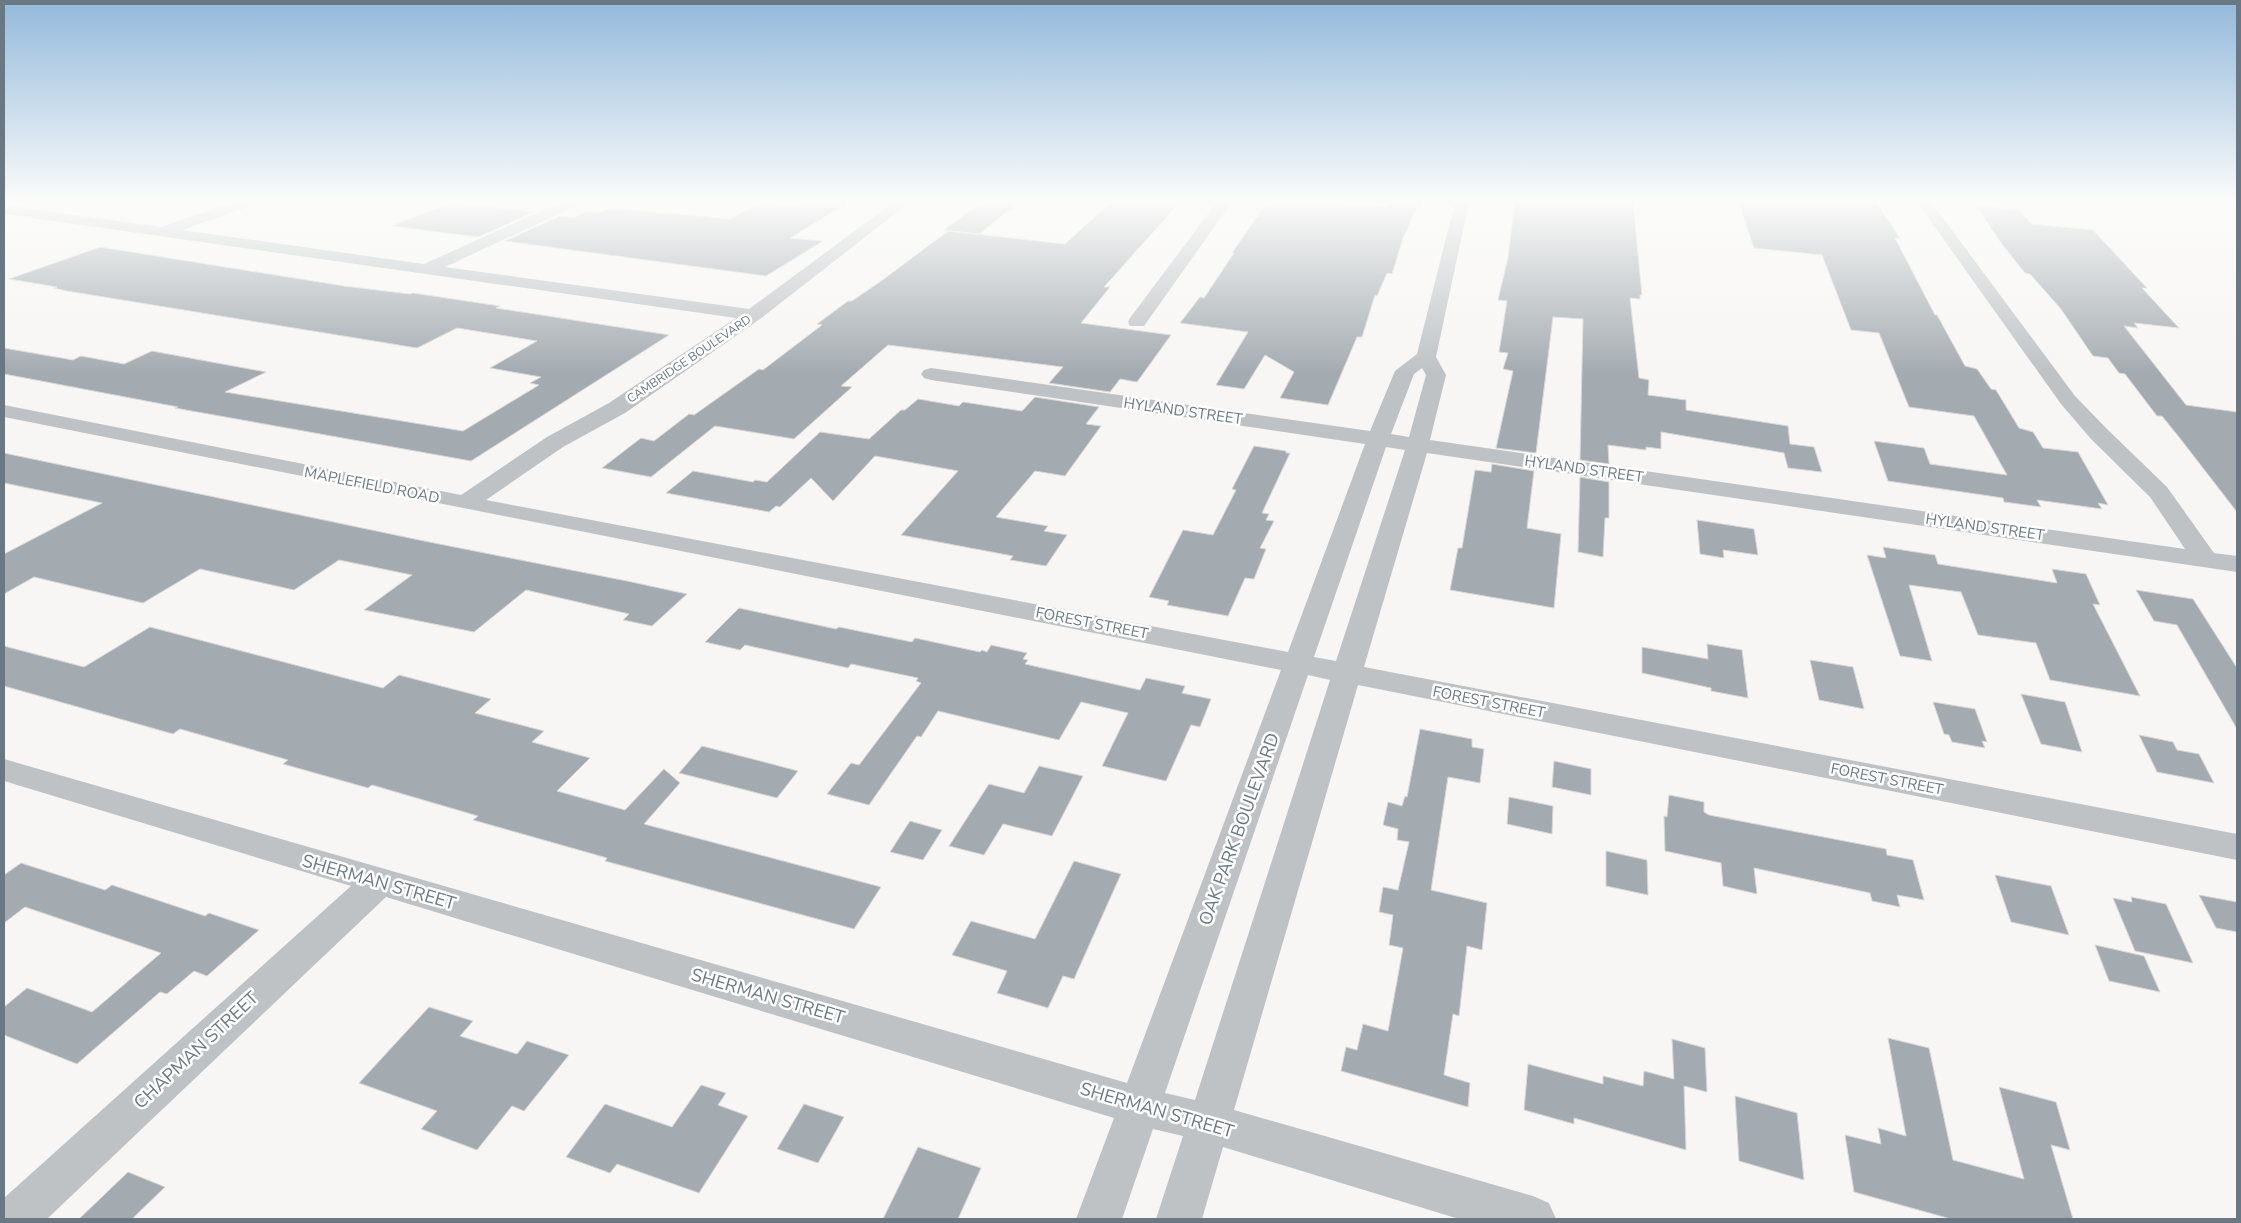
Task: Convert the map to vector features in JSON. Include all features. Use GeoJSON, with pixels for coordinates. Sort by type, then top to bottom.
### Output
{"type":"FeatureCollection","features":[{"type":"Feature","properties":{"kind":"street"},"geometry":{"type":"LineString","coordinates":[[350,259],[753,315]]}},
{"type":"Feature","properties":{"kind":"street"},"geometry":{"type":"LineString","coordinates":[[441,259],[769,304]]}},
{"type":"Feature","properties":{"kind":"street","name":"CAMBRIDGE BOULEVARD"},"geometry":{"type":"LineString","coordinates":[[465,503],[554,442],[617,408],[769,304],[828,259]]}},
{"type":"Feature","properties":{"kind":"street"},"geometry":{"type":"LineString","coordinates":[[1137,322],[1183,259]]}},
{"type":"Feature","properties":{"kind":"street"},"geometry":{"type":"LineString","coordinates":[[1179,1219],[1417,444],[1436,375],[1426,357],[1449,259]]}},
{"type":"Feature","properties":{"kind":"street"},"geometry":{"type":"LineString","coordinates":[[1966,259],[2068,400],[2099,434],[2159,492],[2206,560]]}},
{"type":"Feature","properties":{"kind":"street"},"geometry":{"type":"LineString","coordinates":[[426,270],[448,260]]}},
{"type":"Feature","properties":{"kind":"street","name":"OAK PARK BOULEVARD"},"geometry":{"type":"LineString","coordinates":[[1099,1219],[1405,370],[1426,357]]}},
{"type":"Feature","properties":{"kind":"street","name":"HYLAND STREET"},"geometry":{"type":"LineString","coordinates":[[930,374],[2237,564]]}},
{"type":"Feature","properties":{"kind":"street","name":"MAPLEFIELD ROAD"},"geometry":{"type":"LineString","coordinates":[[4,412],[465,503],[742,555]]}},
{"type":"Feature","properties":{"kind":"street","name":"FOREST STREET"},"geometry":{"type":"LineString","coordinates":[[742,555],[2237,847]]}},
{"type":"Feature","properties":{"kind":"street","name":"SHERMAN STREET"},"geometry":{"type":"LineString","coordinates":[[4,770],[1140,1106],[1208,1123],[1533,1219]]}},
{"type":"Feature","properties":{"kind":"street","name":"CHAPMAN STREET"},"geometry":{"type":"LineString","coordinates":[[14,1219],[379,882]]}},
{"type":"Feature","properties":{"kind":"building"},"geometry":{"type":"Polygon","coordinates":[[[66,259],[176,259],[344,286],[413,293],[500,306],[496,308],[669,335],[471,461],[175,408],[178,407],[4,374],[4,348],[73,360],[81,356],[124,364],[152,351],[266,372],[225,392],[463,431],[539,385],[530,383],[541,377],[490,368],[537,341],[457,328],[417,348],[67,291],[54,288],[57,287],[9,279],[66,259]]]}},
{"type":"Feature","properties":{"kind":"building"},"geometry":{"type":"Polygon","coordinates":[[[640,259],[794,259],[766,276],[640,259]]]}},
{"type":"Feature","properties":{"kind":"building"},"geometry":{"type":"Polygon","coordinates":[[[911,259],[1129,259],[1104,287],[1110,287],[1081,323],[1171,335],[1137,382],[1120,379],[1110,392],[1049,383],[1063,367],[888,345],[841,386],[852,387],[794,439],[715,426],[651,477],[602,468],[641,438],[654,441],[689,414],[694,415],[759,369],[763,370],[822,325],[817,324],[848,301],[852,301],[911,259]]]}},
{"type":"Feature","properties":{"kind":"building"},"geometry":{"type":"Polygon","coordinates":[[[1230,259],[1397,259],[1392,274],[1387,273],[1377,296],[1375,295],[1362,337],[1357,337],[1328,405],[1280,398],[1294,372],[1265,355],[1244,389],[1216,385],[1248,332],[1180,323],[1200,297],[1204,298],[1230,259]]]}},
{"type":"Feature","properties":{"kind":"building"},"geometry":{"type":"Polygon","coordinates":[[[1508,259],[1639,259],[1642,295],[1640,295],[1640,299],[1630,298],[1639,378],[1649,380],[1648,395],[1686,400],[1686,410],[1788,426],[1790,444],[1814,447],[1822,472],[1788,468],[1784,453],[1661,432],[1661,449],[1646,447],[1646,450],[1608,445],[1609,464],[1580,460],[1583,319],[1553,317],[1536,453],[1496,448],[1513,371],[1503,369],[1508,353],[1499,352],[1507,301],[1498,300],[1508,259]]]}},
{"type":"Feature","properties":{"kind":"building"},"geometry":{"type":"Polygon","coordinates":[[[1824,259],[1906,259],[1935,315],[1937,315],[1965,366],[1977,369],[1991,389],[1996,390],[2019,428],[2033,432],[2043,448],[2078,452],[2108,505],[2098,503],[2102,509],[2037,500],[2041,507],[2004,502],[2003,498],[1888,481],[1874,441],[1924,448],[1930,464],[2007,475],[1974,416],[1909,407],[1879,333],[1851,330],[1824,259]]]}},
{"type":"Feature","properties":{"kind":"building"},"geometry":{"type":"Polygon","coordinates":[[[2014,259],[2120,259],[2147,288],[2142,288],[2179,328],[2134,323],[2138,328],[2124,326],[2186,405],[2237,412],[2237,512],[2162,416],[2157,416],[2125,374],[2119,373],[2108,358],[2093,356],[2061,309],[2030,274],[2025,273],[2014,259]]]}},
{"type":"Feature","properties":{"kind":"building"},"geometry":{"type":"Polygon","coordinates":[[[1035,397],[1099,407],[1086,424],[1101,426],[1065,476],[1035,471],[996,517],[1048,526],[1044,531],[1067,535],[1046,566],[1010,560],[1013,556],[901,535],[958,471],[875,456],[833,501],[811,478],[780,507],[776,506],[769,512],[666,493],[693,471],[753,482],[755,480],[767,482],[820,432],[869,439],[901,410],[905,410],[918,399],[959,406],[963,402],[1022,411],[1035,397]]]}},
{"type":"Feature","properties":{"kind":"building"},"geometry":{"type":"Polygon","coordinates":[[[1254,446],[1290,453],[1262,513],[1269,514],[1266,520],[1274,521],[1260,548],[1266,549],[1254,579],[1245,578],[1228,616],[1167,605],[1169,601],[1149,597],[1183,530],[1213,535],[1236,490],[1232,489],[1254,446]]]}},
{"type":"Feature","properties":{"kind":"building"},"geometry":{"type":"Polygon","coordinates":[[[4,453],[687,594],[652,626],[623,620],[629,614],[526,590],[474,632],[364,610],[412,575],[339,560],[294,590],[200,569],[143,603],[34,577],[4,594],[4,554],[102,503],[4,483],[4,453]]]}},
{"type":"Feature","properties":{"kind":"building"},"geometry":{"type":"Polygon","coordinates":[[[1492,464],[1534,471],[1527,528],[1561,534],[1554,608],[1450,590],[1458,548],[1462,548],[1475,470],[1491,472],[1492,464]]]}},
{"type":"Feature","properties":{"kind":"building"},"geometry":{"type":"Polygon","coordinates":[[[1580,477],[1609,482],[1609,518],[1605,518],[1603,557],[1578,552],[1580,477]]]}},
{"type":"Feature","properties":{"kind":"building"},"geometry":{"type":"Polygon","coordinates":[[[1697,520],[1754,529],[1758,555],[1723,550],[1724,558],[1700,554],[1697,520]]]}},
{"type":"Feature","properties":{"kind":"building"},"geometry":{"type":"Polygon","coordinates":[[[1883,547],[1935,555],[1938,564],[2057,583],[2052,569],[2086,574],[2100,605],[2093,604],[2140,696],[2050,680],[2036,643],[1978,635],[1961,592],[1909,585],[1932,661],[1900,656],[1867,555],[1886,558],[1883,547]]]}},
{"type":"Feature","properties":{"kind":"building"},"geometry":{"type":"Polygon","coordinates":[[[2136,590],[2193,599],[2237,668],[2237,729],[2177,625],[2154,621],[2136,590]]]}},
{"type":"Feature","properties":{"kind":"building"},"geometry":{"type":"Polygon","coordinates":[[[739,608],[836,629],[839,627],[912,642],[915,638],[980,652],[982,650],[987,652],[991,645],[1027,653],[1023,659],[1028,660],[1025,664],[1140,690],[1146,678],[1185,686],[1182,693],[1211,699],[1200,727],[1191,725],[1166,781],[1102,766],[1128,713],[1081,702],[1059,740],[938,711],[921,737],[917,736],[869,805],[827,794],[851,763],[859,765],[921,683],[916,681],[918,678],[851,664],[848,668],[745,645],[740,650],[705,642],[739,608]]]}},
{"type":"Feature","properties":{"kind":"building"},"geometry":{"type":"Polygon","coordinates":[[[150,627],[383,688],[399,675],[491,699],[475,713],[544,731],[532,742],[590,758],[557,791],[625,810],[664,769],[680,783],[644,824],[881,887],[854,929],[605,861],[607,858],[473,820],[478,816],[372,785],[368,788],[283,764],[288,760],[180,729],[173,734],[4,686],[4,646],[84,667],[150,627]]]}},
{"type":"Feature","properties":{"kind":"building"},"geometry":{"type":"Polygon","coordinates":[[[1707,644],[1742,650],[1748,698],[1711,691],[1711,688],[1642,673],[1642,647],[1708,659],[1707,644]]]}},
{"type":"Feature","properties":{"kind":"building"},"geometry":{"type":"Polygon","coordinates":[[[1810,660],[1853,667],[1864,709],[1819,700],[1810,660]]]}},
{"type":"Feature","properties":{"kind":"building"},"geometry":{"type":"Polygon","coordinates":[[[2021,694],[2065,702],[2082,752],[2041,744],[2021,694]]]}},
{"type":"Feature","properties":{"kind":"building"},"geometry":{"type":"Polygon","coordinates":[[[1933,702],[1975,709],[1987,742],[1982,741],[1985,748],[1952,742],[1949,735],[1944,734],[1933,702]]]}},
{"type":"Feature","properties":{"kind":"building"},"geometry":{"type":"Polygon","coordinates":[[[1420,729],[1472,739],[1472,747],[1484,749],[1480,783],[1448,777],[1431,890],[1487,903],[1482,950],[1467,946],[1459,1016],[1453,1014],[1444,1075],[1470,1083],[1468,1107],[1341,1071],[1346,1047],[1357,1050],[1363,1024],[1388,1031],[1403,948],[1389,945],[1393,915],[1379,912],[1383,887],[1398,890],[1409,842],[1397,840],[1398,829],[1383,825],[1388,802],[1402,806],[1405,796],[1407,797],[1420,729]]]}},
{"type":"Feature","properties":{"kind":"building"},"geometry":{"type":"Polygon","coordinates":[[[2139,735],[2173,742],[2177,750],[2199,754],[2214,783],[2157,772],[2139,735]]]}},
{"type":"Feature","properties":{"kind":"building"},"geometry":{"type":"Polygon","coordinates":[[[702,746],[798,771],[777,798],[679,773],[702,746]]]}},
{"type":"Feature","properties":{"kind":"building"},"geometry":{"type":"Polygon","coordinates":[[[1554,761],[1591,769],[1591,795],[1552,787],[1554,761]]]}},
{"type":"Feature","properties":{"kind":"building"},"geometry":{"type":"Polygon","coordinates":[[[1039,766],[1083,776],[1052,836],[1003,824],[984,855],[949,846],[989,784],[1024,793],[1039,766]]]}},
{"type":"Feature","properties":{"kind":"building"},"geometry":{"type":"Polygon","coordinates":[[[1669,795],[1704,802],[1704,812],[1709,815],[1886,849],[1887,855],[1913,860],[1924,900],[1897,895],[1900,907],[1872,901],[1870,893],[1754,868],[1757,894],[1723,886],[1721,863],[1665,851],[1664,816],[1667,817],[1669,795]]]}},
{"type":"Feature","properties":{"kind":"building"},"geometry":{"type":"Polygon","coordinates":[[[1509,797],[1553,806],[1552,834],[1507,824],[1509,797]]]}},
{"type":"Feature","properties":{"kind":"building"},"geometry":{"type":"Polygon","coordinates":[[[910,821],[942,830],[923,860],[890,852],[910,821]]]}},
{"type":"Feature","properties":{"kind":"building"},"geometry":{"type":"Polygon","coordinates":[[[1606,851],[1647,860],[1648,895],[1606,886],[1606,851]]]}},
{"type":"Feature","properties":{"kind":"building"},"geometry":{"type":"Polygon","coordinates":[[[1074,861],[1121,874],[1074,979],[1063,976],[1048,1008],[997,993],[1007,971],[952,955],[971,921],[1035,939],[1074,861]]]}},
{"type":"Feature","properties":{"kind":"building"},"geometry":{"type":"Polygon","coordinates":[[[21,863],[105,890],[112,885],[205,916],[209,913],[259,930],[207,976],[194,971],[167,994],[160,992],[77,1064],[4,1035],[4,1007],[27,988],[92,1012],[161,953],[25,907],[4,923],[4,875],[21,863]]]}},
{"type":"Feature","properties":{"kind":"building"},"geometry":{"type":"Polygon","coordinates":[[[1995,875],[2051,886],[2069,935],[2011,922],[1995,875]]]}},
{"type":"Feature","properties":{"kind":"building"},"geometry":{"type":"Polygon","coordinates":[[[2199,895],[2237,902],[2237,932],[2216,928],[2199,895]]]}},
{"type":"Feature","properties":{"kind":"building"},"geometry":{"type":"Polygon","coordinates":[[[2131,897],[2166,904],[2193,963],[2135,951],[2113,898],[2132,902],[2131,897]]]}},
{"type":"Feature","properties":{"kind":"building"},"geometry":{"type":"Polygon","coordinates":[[[2095,945],[2144,956],[2160,992],[2109,981],[2095,945]]]}},
{"type":"Feature","properties":{"kind":"building"},"geometry":{"type":"Polygon","coordinates":[[[429,1007],[473,1021],[460,1036],[517,1054],[527,1041],[569,1055],[524,1111],[512,1106],[477,1150],[421,1129],[437,1111],[359,1083],[429,1007]]]}},
{"type":"Feature","properties":{"kind":"building"},"geometry":{"type":"Polygon","coordinates":[[[1888,1038],[1929,1048],[1953,1160],[2024,1179],[1999,1087],[2056,1102],[2070,1150],[2051,1145],[2073,1219],[1951,1219],[1854,1192],[1845,1135],[1881,1144],[1878,1128],[1906,1136],[1888,1038]]]}},
{"type":"Feature","properties":{"kind":"building"},"geometry":{"type":"Polygon","coordinates":[[[1672,1039],[1705,1048],[1707,1092],[1684,1086],[1686,1150],[1574,1118],[1574,1124],[1524,1110],[1528,1064],[1603,1084],[1603,1076],[1643,1086],[1644,1071],[1674,1079],[1672,1039]]]}},
{"type":"Feature","properties":{"kind":"building"},"geometry":{"type":"Polygon","coordinates":[[[701,1085],[726,1093],[718,1105],[748,1116],[699,1193],[617,1164],[610,1173],[566,1157],[605,1104],[672,1127],[701,1085]]]}},
{"type":"Feature","properties":{"kind":"building"},"geometry":{"type":"Polygon","coordinates":[[[1735,1096],[1797,1113],[1804,1180],[1739,1161],[1735,1096]]]}},
{"type":"Feature","properties":{"kind":"building"},"geometry":{"type":"Polygon","coordinates":[[[804,1104],[844,1117],[818,1163],[777,1149],[804,1104]]]}},
{"type":"Feature","properties":{"kind":"building"},"geometry":{"type":"Polygon","coordinates":[[[918,1147],[981,1168],[958,1219],[883,1219],[918,1147]]]}},
{"type":"Feature","properties":{"kind":"building"},"geometry":{"type":"Polygon","coordinates":[[[128,1172],[165,1187],[132,1219],[79,1219],[128,1172]]]}}]}
